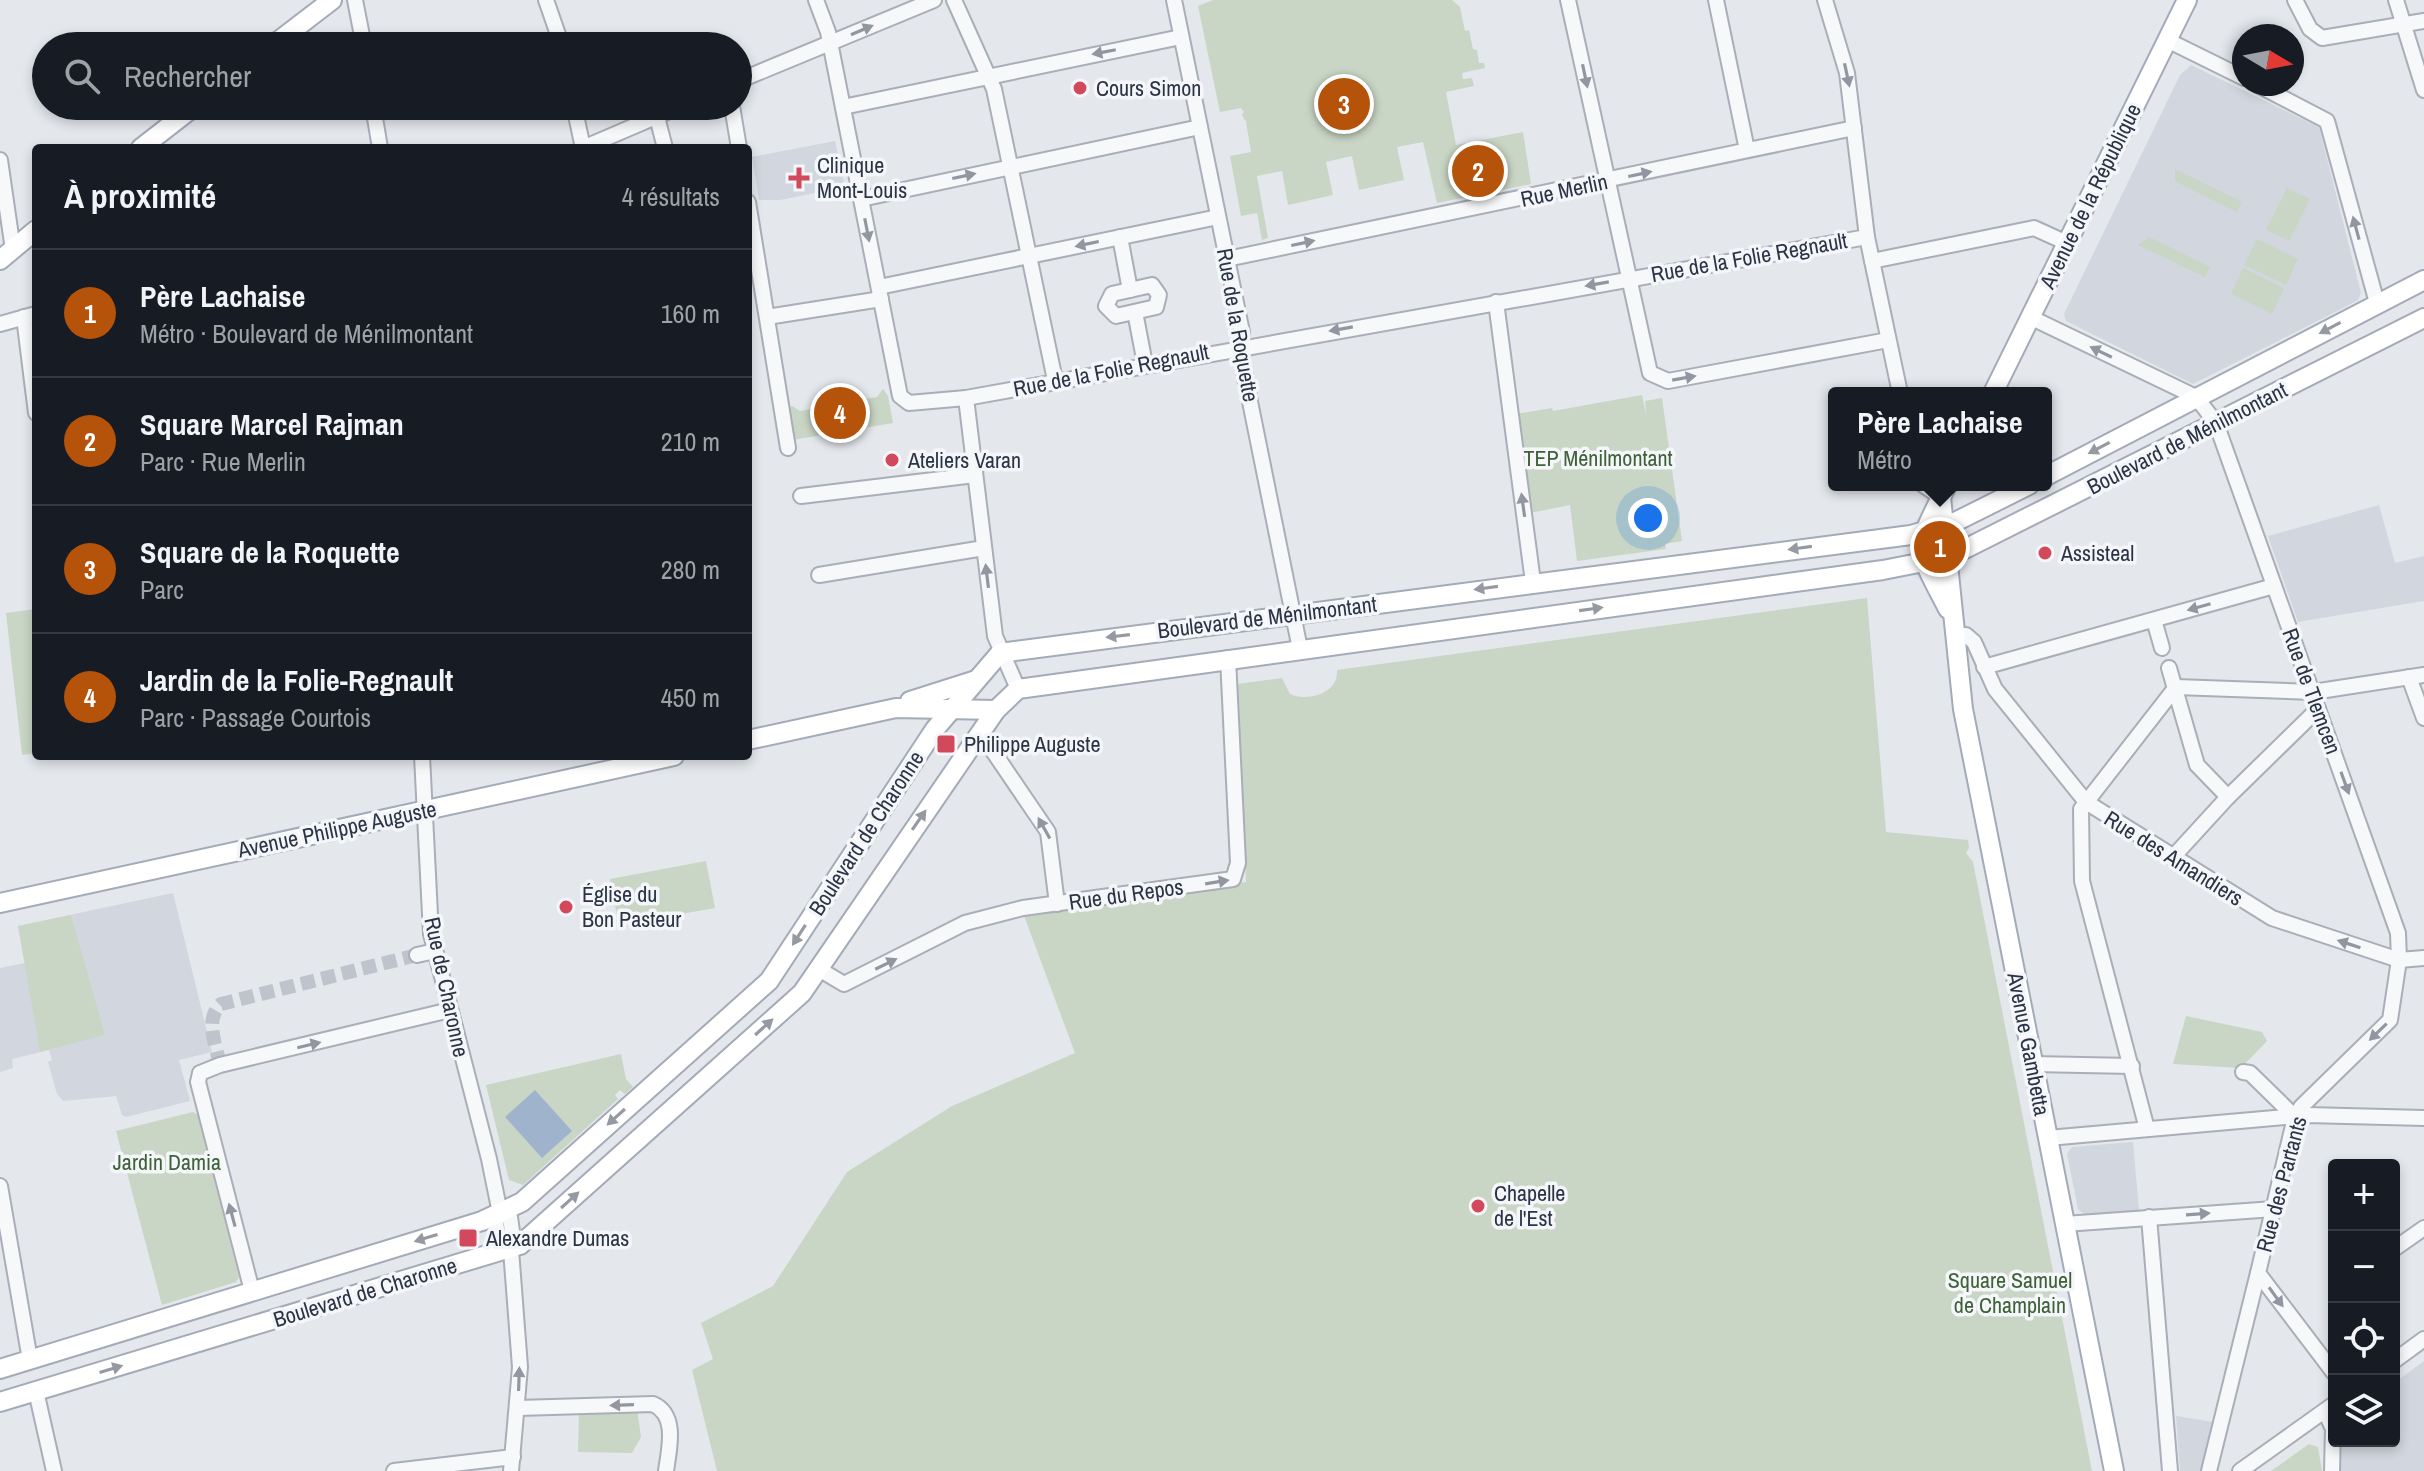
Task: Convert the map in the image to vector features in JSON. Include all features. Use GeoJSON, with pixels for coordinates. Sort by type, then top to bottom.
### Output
{"type":"FeatureCollection","features":[{"type":"Feature","properties":{"kind":"main road"},"geometry":{"type":"LineString","coordinates":[[290,32],[332,0]]}},
{"type":"Feature","properties":{"kind":"main road","name":"Avenue de la République"},"geometry":{"type":"LineString","coordinates":[[1996,387],[2187,0]]}},
{"type":"Feature","properties":{"kind":"main road"},"geometry":{"type":"LineString","coordinates":[[146,144],[177,120]]}},
{"type":"Feature","properties":{"kind":"main road"},"geometry":{"type":"LineString","coordinates":[[6,255],[32,233]]}},
{"type":"Feature","properties":{"kind":"main road","name":"Boulevard de Ménilmontant"},"geometry":{"type":"LineString","coordinates":[[2052,473],[2424,280]]}},
{"type":"Feature","properties":{"kind":"main road","name":"Boulevard de Ménilmontant"},"geometry":{"type":"LineString","coordinates":[[1018,689],[1924,563],[1949,557],[2424,318]]}},
{"type":"Feature","properties":{"kind":"main road"},"geometry":{"type":"LineString","coordinates":[[1944,491],[1951,615]]}},
{"type":"Feature","properties":{"kind":"main road"},"geometry":{"type":"LineString","coordinates":[[1944,491],[1922,533],[1920,548],[1924,563],[1951,615]]}},
{"type":"Feature","properties":{"kind":"main road","name":"Boulevard de Ménilmontant"},"geometry":{"type":"LineString","coordinates":[[1000,653],[1922,533],[1945,526],[2017,491]]}},
{"type":"Feature","properties":{"kind":"main road"},"geometry":{"type":"LineString","coordinates":[[1533,582],[1538,616]]}},
{"type":"Feature","properties":{"kind":"main road","name":"Avenue Gambetta"},"geometry":{"type":"LineString","coordinates":[[1951,615],[1975,772],[2114,1471]]}},
{"type":"Feature","properties":{"kind":"main road","name":"Boulevard de Charonne"},"geometry":{"type":"LineString","coordinates":[[0,1369],[500,1213],[522,1202],[769,981],[935,729],[1000,653]]}},
{"type":"Feature","properties":{"kind":"main road"},"geometry":{"type":"LineString","coordinates":[[896,708],[916,698],[976,680]]}},
{"type":"Feature","properties":{"kind":"main road","name":"Boulevard de Charonne"},"geometry":{"type":"LineString","coordinates":[[0,1402],[511,1250],[791,1004],[980,732],[996,710],[1018,689]]}},
{"type":"Feature","properties":{"kind":"main road"},"geometry":{"type":"LineString","coordinates":[[752,739],[896,708],[996,710]]}},
{"type":"Feature","properties":{"kind":"main road","name":"Avenue Philippe Auguste"},"geometry":{"type":"LineString","coordinates":[[0,903],[656,760]]}},
{"type":"Feature","properties":{"kind":"main road"},"geometry":{"type":"LineString","coordinates":[[769,981],[791,1004]]}},
{"type":"Feature","properties":{"kind":"main road"},"geometry":{"type":"LineString","coordinates":[[30,1360],[36,1391]]}},
{"type":"Feature","properties":{"kind":"street"},"geometry":{"type":"LineString","coordinates":[[355,0],[361,32]]}},
{"type":"Feature","properties":{"kind":"street"},"geometry":{"type":"LineString","coordinates":[[546,0],[557,32]]}},
{"type":"Feature","properties":{"kind":"street","name":"Rue de la Folie Regnault"},"geometry":{"type":"LineString","coordinates":[[816,0],[830,44],[900,396],[909,403],[966,398],[1867,237]]}},
{"type":"Feature","properties":{"kind":"street"},"geometry":{"type":"LineString","coordinates":[[752,75],[934,0]]}},
{"type":"Feature","properties":{"kind":"street"},"geometry":{"type":"LineString","coordinates":[[954,0],[989,75],[1055,380]]}},
{"type":"Feature","properties":{"kind":"street","name":"Rue de la Roquette"},"geometry":{"type":"LineString","coordinates":[[1174,0],[1227,259],[1243,347],[1242,362],[1300,649]]}},
{"type":"Feature","properties":{"kind":"street"},"geometry":{"type":"LineString","coordinates":[[1568,0],[1650,373],[1662,381],[1888,340]]}},
{"type":"Feature","properties":{"kind":"street"},"geometry":{"type":"LineString","coordinates":[[1716,0],[1747,150]]}},
{"type":"Feature","properties":{"kind":"street"},"geometry":{"type":"LineString","coordinates":[[1825,0],[1847,73],[1867,237],[1899,387]]}},
{"type":"Feature","properties":{"kind":"street"},"geometry":{"type":"LineString","coordinates":[[2295,0],[2317,36],[2329,38],[2424,21]]}},
{"type":"Feature","properties":{"kind":"street"},"geometry":{"type":"LineString","coordinates":[[2396,0],[2424,90]]}},
{"type":"Feature","properties":{"kind":"street"},"geometry":{"type":"LineString","coordinates":[[843,107],[1181,37]]}},
{"type":"Feature","properties":{"kind":"street"},"geometry":{"type":"LineString","coordinates":[[2167,40],[2232,72]]}},
{"type":"Feature","properties":{"kind":"street"},"geometry":{"type":"LineString","coordinates":[[2280,96],[2323,118],[2377,303]]}},
{"type":"Feature","properties":{"kind":"street"},"geometry":{"type":"LineString","coordinates":[[375,120],[379,144]]}},
{"type":"Feature","properties":{"kind":"street"},"geometry":{"type":"LineString","coordinates":[[577,120],[582,144]]}},
{"type":"Feature","properties":{"kind":"street"},"geometry":{"type":"LineString","coordinates":[[593,144],[650,120]]}},
{"type":"Feature","properties":{"kind":"street"},"geometry":{"type":"LineString","coordinates":[[658,120],[664,144]]}},
{"type":"Feature","properties":{"kind":"street"},"geometry":{"type":"LineString","coordinates":[[734,120],[738,144]]}},
{"type":"Feature","properties":{"kind":"street"},"geometry":{"type":"LineString","coordinates":[[861,199],[1200,127]]}},
{"type":"Feature","properties":{"kind":"street","name":"Rue Merlin"},"geometry":{"type":"LineString","coordinates":[[1227,259],[1854,128]]}},
{"type":"Feature","properties":{"kind":"street"},"geometry":{"type":"LineString","coordinates":[[0,160],[6,255]]}},
{"type":"Feature","properties":{"kind":"street"},"geometry":{"type":"LineString","coordinates":[[767,317],[1029,256],[1218,217]]}},
{"type":"Feature","properties":{"kind":"street"},"geometry":{"type":"LineString","coordinates":[[752,226],[788,448]]}},
{"type":"Feature","properties":{"kind":"street"},"geometry":{"type":"LineString","coordinates":[[1872,261],[2034,228],[2067,243]]}},
{"type":"Feature","properties":{"kind":"street"},"geometry":{"type":"LineString","coordinates":[[1120,237],[1130,290]]}},
{"type":"Feature","properties":{"kind":"street"},"geometry":{"type":"LineString","coordinates":[[1152,285],[1159,295],[1156,307],[1135,312],[1116,316],[1106,306],[1112,294],[1152,285]]}},
{"type":"Feature","properties":{"kind":"street"},"geometry":{"type":"LineString","coordinates":[[1496,302],[1533,582]]}},
{"type":"Feature","properties":{"kind":"street"},"geometry":{"type":"LineString","coordinates":[[1135,312],[1145,364]]}},
{"type":"Feature","properties":{"kind":"street"},"geometry":{"type":"LineString","coordinates":[[0,324],[30,316],[32,348]]}},
{"type":"Feature","properties":{"kind":"street"},"geometry":{"type":"LineString","coordinates":[[2030,317],[2196,397]]}},
{"type":"Feature","properties":{"kind":"street","name":"Rue de Tlemcen"},"geometry":{"type":"LineString","coordinates":[[2196,397],[2216,423],[2313,692],[2398,933],[2399,960]]}},
{"type":"Feature","properties":{"kind":"street"},"geometry":{"type":"LineString","coordinates":[[966,398],[1000,653],[1018,689]]}},
{"type":"Feature","properties":{"kind":"street"},"geometry":{"type":"LineString","coordinates":[[801,496],[975,475]]}},
{"type":"Feature","properties":{"kind":"street"},"geometry":{"type":"LineString","coordinates":[[819,575],[984,548]]}},
{"type":"Feature","properties":{"kind":"street"},"geometry":{"type":"LineString","coordinates":[[1984,667],[2274,586]]}},
{"type":"Feature","properties":{"kind":"street"},"geometry":{"type":"LineString","coordinates":[[2154,620],[2162,648]]}},
{"type":"Feature","properties":{"kind":"street","name":"Rue des Amandiers"},"geometry":{"type":"LineString","coordinates":[[1954,636],[1971,638],[1995,689],[2086,802],[2272,918],[2399,960],[2424,958]]}},
{"type":"Feature","properties":{"kind":"street","name":"Rue du Repos"},"geometry":{"type":"LineString","coordinates":[[817,968],[844,984],[965,923],[1023,908],[1229,881],[1236,876],[1228,658]]}},
{"type":"Feature","properties":{"kind":"street"},"geometry":{"type":"LineString","coordinates":[[2169,668],[2197,765],[2228,797]]}},
{"type":"Feature","properties":{"kind":"street"},"geometry":{"type":"LineString","coordinates":[[2176,687],[2313,692],[2417,676],[2424,718]]}},
{"type":"Feature","properties":{"kind":"street"},"geometry":{"type":"LineString","coordinates":[[2147,1129],[2082,881],[2081,809],[2176,687]]}},
{"type":"Feature","properties":{"kind":"street"},"geometry":{"type":"LineString","coordinates":[[2173,857],[2228,797],[2318,709]]}},
{"type":"Feature","properties":{"kind":"street"},"geometry":{"type":"LineString","coordinates":[[980,732],[1048,832],[1057,904]]}},
{"type":"Feature","properties":{"kind":"street","name":"Rue de Charonne"},"geometry":{"type":"LineString","coordinates":[[422,760],[435,951],[500,1213],[496,1223],[500,1243],[511,1250]]}},
{"type":"Feature","properties":{"kind":"street"},"geometry":{"type":"LineString","coordinates":[[417,955],[435,951]]}},
{"type":"Feature","properties":{"kind":"street","name":"Rue des Partants"},"geometry":{"type":"LineString","coordinates":[[2328,1365],[2258,1273],[2295,1117],[2301,1107],[2390,1020],[2399,960]]}},
{"type":"Feature","properties":{"kind":"street"},"geometry":{"type":"LineString","coordinates":[[252,1291],[198,1082],[200,1073],[220,1065],[450,1010]]}},
{"type":"Feature","properties":{"kind":"street"},"geometry":{"type":"LineString","coordinates":[[2033,1064],[2132,1066]]}},
{"type":"Feature","properties":{"kind":"street"},"geometry":{"type":"LineString","coordinates":[[2243,1072],[2250,1073],[2295,1117]]}},
{"type":"Feature","properties":{"kind":"street"},"geometry":{"type":"LineString","coordinates":[[2048,1138],[2295,1117],[2424,1118]]}},
{"type":"Feature","properties":{"kind":"street"},"geometry":{"type":"LineString","coordinates":[[0,1186],[30,1360]]}},
{"type":"Feature","properties":{"kind":"street"},"geometry":{"type":"LineString","coordinates":[[2065,1224],[2274,1209]]}},
{"type":"Feature","properties":{"kind":"street"},"geometry":{"type":"LineString","coordinates":[[2149,1217],[2170,1471]]}},
{"type":"Feature","properties":{"kind":"street"},"geometry":{"type":"LineString","coordinates":[[2400,1245],[2424,1228]]}},
{"type":"Feature","properties":{"kind":"street"},"geometry":{"type":"LineString","coordinates":[[394,1471],[512,1464],[520,1367],[511,1250]]}},
{"type":"Feature","properties":{"kind":"street"},"geometry":{"type":"LineString","coordinates":[[2209,1471],[2258,1273]]}},
{"type":"Feature","properties":{"kind":"street"},"geometry":{"type":"LineString","coordinates":[[2400,1357],[2424,1339]]}},
{"type":"Feature","properties":{"kind":"street"},"geometry":{"type":"LineString","coordinates":[[36,1391],[54,1471]]}},
{"type":"Feature","properties":{"kind":"street"},"geometry":{"type":"LineString","coordinates":[[518,1408],[653,1404],[662,1408],[669,1421],[666,1471]]}},
{"type":"Feature","properties":{"kind":"street"},"geometry":{"type":"LineString","coordinates":[[2240,1471],[2328,1408]]}},
{"type":"Feature","properties":{"kind":"street"},"geometry":{"type":"LineString","coordinates":[[2332,1471],[2333,1447]]}},
{"type":"Feature","properties":{"kind":"shaded area"},"geometry":{"type":"Polygon","coordinates":[[[2191,65],[2232,85],[2232,96],[2255,96],[2319,127],[2361,293],[2358,300],[2193,384],[2066,321],[2064,314],[2180,75],[2191,65]]]}},
{"type":"Feature","properties":{"kind":"shaded area","name":"Clinique Mont-Louis"},"geometry":{"type":"Polygon","coordinates":[[[835,141],[845,187],[780,200],[759,200],[752,157],[835,141]]]}},
{"type":"Feature","properties":{"kind":"shaded area"},"geometry":{"type":"Polygon","coordinates":[[[2379,505],[2395,563],[2424,556],[2424,601],[2298,622],[2268,536],[2379,505]]]}},
{"type":"Feature","properties":{"kind":"shaded area"},"geometry":{"type":"Polygon","coordinates":[[[173,893],[212,1052],[179,1060],[190,1101],[126,1117],[122,1115],[116,1096],[63,1101],[57,1094],[48,1062],[52,1060],[49,1050],[12,1059],[13,1068],[0,1072],[0,968],[25,963],[18,926],[173,893]]]}},
{"type":"Feature","properties":{"kind":"shaded area"},"geometry":{"type":"Polygon","coordinates":[[[2133,1142],[2139,1210],[2085,1215],[2078,1209],[2067,1154],[2072,1147],[2133,1142]]]}},
{"type":"Feature","properties":{"kind":"shaded area"},"geometry":{"type":"Polygon","coordinates":[[[2424,1361],[2424,1471],[2340,1471],[2342,1447],[2400,1447],[2400,1379],[2424,1361]]]}},
{"type":"Feature","properties":{"kind":"shaded area"},"geometry":{"type":"Polygon","coordinates":[[[2176,1416],[2213,1422],[2201,1471],[2180,1471],[2176,1416]]]}},
{"type":"Feature","properties":{"kind":"green space"},"geometry":{"type":"Polygon","coordinates":[[[1213,0],[1452,0],[1460,7],[1465,31],[1469,30],[1473,49],[1477,50],[1479,63],[1484,63],[1485,68],[1462,73],[1463,79],[1472,78],[1474,86],[1446,92],[1456,145],[1523,132],[1531,184],[1437,203],[1423,142],[1397,147],[1404,180],[1359,190],[1352,156],[1326,162],[1333,195],[1288,205],[1282,171],[1257,176],[1268,238],[1262,240],[1257,213],[1241,216],[1230,156],[1251,152],[1242,115],[1244,112],[1241,108],[1220,112],[1198,6],[1213,0]]]}},
{"type":"Feature","properties":{"kind":"green space"},"geometry":{"type":"Polygon","coordinates":[[[2175,169],[2242,202],[2237,212],[2175,181],[2175,169]]]}},
{"type":"Feature","properties":{"kind":"green space"},"geometry":{"type":"Polygon","coordinates":[[[2287,188],[2310,199],[2289,241],[2266,230],[2287,188]]]}},
{"type":"Feature","properties":{"kind":"green space"},"geometry":{"type":"Polygon","coordinates":[[[2149,237],[2210,267],[2205,277],[2138,245],[2149,237]]]}},
{"type":"Feature","properties":{"kind":"green space"},"geometry":{"type":"Polygon","coordinates":[[[2257,239],[2298,259],[2286,285],[2244,265],[2257,239]]]}},
{"type":"Feature","properties":{"kind":"green space"},"geometry":{"type":"Polygon","coordinates":[[[2243,268],[2284,288],[2272,314],[2231,294],[2243,268]]]}},
{"type":"Feature","properties":{"kind":"green space"},"geometry":{"type":"Polygon","coordinates":[[[883,389],[888,396],[893,423],[792,440],[787,409],[792,406],[800,411],[877,397],[883,389]]]}},
{"type":"Feature","properties":{"kind":"green space","name":"TEP Ménilmontant"},"geometry":{"type":"Polygon","coordinates":[[[1642,395],[1646,415],[1645,401],[1662,398],[1682,541],[1665,544],[1666,549],[1577,561],[1570,505],[1530,513],[1516,414],[1552,408],[1553,411],[1642,395]]]}},
{"type":"Feature","properties":{"kind":"green space","name":"Square Samuel de Champlain"},"geometry":{"type":"Polygon","coordinates":[[[1867,598],[1886,832],[1968,840],[1966,853],[1973,862],[2092,1471],[717,1471],[692,1370],[713,1359],[701,1323],[773,1286],[847,1172],[952,1106],[1075,1053],[1023,913],[1246,882],[1238,684],[1282,678],[1290,694],[1313,696],[1333,685],[1337,670],[1867,598]]]}},
{"type":"Feature","properties":{"kind":"green space"},"geometry":{"type":"Polygon","coordinates":[[[32,610],[32,754],[22,755],[6,613],[32,610]]]}},
{"type":"Feature","properties":{"kind":"green space"},"geometry":{"type":"Polygon","coordinates":[[[706,861],[715,908],[619,925],[610,879],[706,861]]]}},
{"type":"Feature","properties":{"kind":"green space"},"geometry":{"type":"Polygon","coordinates":[[[71,915],[105,1035],[40,1052],[18,926],[71,915]]]}},
{"type":"Feature","properties":{"kind":"green space"},"geometry":{"type":"Polygon","coordinates":[[[2186,1016],[2262,1032],[2267,1041],[2241,1068],[2173,1064],[2186,1016]]]}},
{"type":"Feature","properties":{"kind":"green space"},"geometry":{"type":"Polygon","coordinates":[[[621,1054],[626,1079],[633,1087],[625,1094],[620,1090],[615,1095],[618,1099],[523,1185],[509,1180],[486,1085],[621,1054]]]}},
{"type":"Feature","properties":{"kind":"green space","name":"Jardin Damia"},"geometry":{"type":"Polygon","coordinates":[[[193,1112],[198,1115],[239,1277],[236,1282],[162,1305],[116,1131],[193,1112]]]}},
{"type":"Feature","properties":{"kind":"green space"},"geometry":{"type":"Polygon","coordinates":[[[637,1409],[641,1437],[632,1453],[578,1452],[579,1410],[637,1409]]]}},
{"type":"Feature","properties":{"kind":"green space"},"geometry":{"type":"Polygon","coordinates":[[[2309,1444],[2318,1447],[2322,1471],[2271,1471],[2309,1444]]]}},
{"type":"Feature","properties":{"kind":"water"},"geometry":{"type":"Polygon","coordinates":[[[535,1090],[572,1131],[542,1158],[505,1117],[535,1090]]]}},
{"type":"Feature","properties":{"kind":"tunnel"},"geometry":{"type":"LineString","coordinates":[[220,1065],[212,1025],[221,1004],[417,955]]}},
{"type":"Feature","properties":{"kind":"place","name":"Cours Simon"},"geometry":{"type":"Point","coordinates":[1080,88]}},
{"type":"Feature","properties":{"kind":"place","name":"Square de la Roquette"},"geometry":{"type":"Point","coordinates":[1344,104]}},
{"type":"Feature","properties":{"kind":"place","name":"Square Marcel Rajman"},"geometry":{"type":"Point","coordinates":[1478,171]}},
{"type":"Feature","properties":{"kind":"place","name":"Clinique Mont-Louis"},"geometry":{"type":"Point","coordinates":[799,178]}},
{"type":"Feature","properties":{"kind":"place","name":"Jardin de la Folie-Regnault"},"geometry":{"type":"Point","coordinates":[840,413]}},
{"type":"Feature","properties":{"kind":"place","name":"Ateliers Varan"},"geometry":{"type":"Point","coordinates":[892,460]}},
{"type":"Feature","properties":{"kind":"place","name":"Père Lachaise"},"geometry":{"type":"Point","coordinates":[1940,547]}},
{"type":"Feature","properties":{"kind":"place","name":"Assisteal"},"geometry":{"type":"Point","coordinates":[2045,553]}},
{"type":"Feature","properties":{"kind":"place","name":"Philippe Auguste"},"geometry":{"type":"Point","coordinates":[946,744]}},
{"type":"Feature","properties":{"kind":"place","name":"Église du Bon Pasteur"},"geometry":{"type":"Point","coordinates":[566,907]}},
{"type":"Feature","properties":{"kind":"place","name":"Chapelle de l'Est"},"geometry":{"type":"Point","coordinates":[1478,1206]}},
{"type":"Feature","properties":{"kind":"place","name":"Alexandre Dumas"},"geometry":{"type":"Point","coordinates":[468,1238]}}]}
